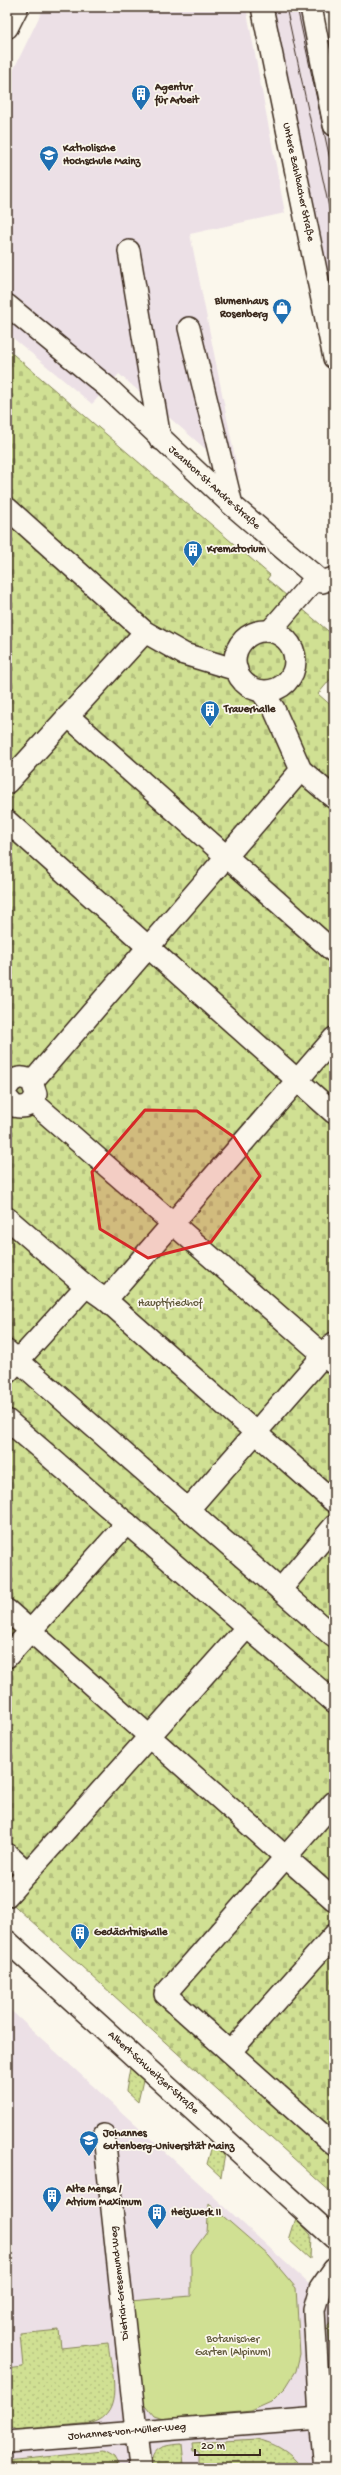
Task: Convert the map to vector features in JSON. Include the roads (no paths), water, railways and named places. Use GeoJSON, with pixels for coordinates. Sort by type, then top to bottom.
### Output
{"type":"FeatureCollection","features":[{"type":"Feature","properties":{"kind":"main road"},"geometry":{"type":"LineString","coordinates":[[7,27],[17,7]]}},
{"type":"Feature","properties":{"kind":"street","name":"Untere Zahlbacher Straße"},"geometry":{"type":"LineString","coordinates":[[262,7],[334,358]]}},
{"type":"Feature","properties":{"kind":"street"},"geometry":{"type":"LineString","coordinates":[[311,7],[334,125]]}},
{"type":"Feature","properties":{"kind":"street"},"geometry":{"type":"LineString","coordinates":[[129,251],[160,439]]}},
{"type":"Feature","properties":{"kind":"street","name":"Jeanbon-St.Andre-Straße"},"geometry":{"type":"LineString","coordinates":[[7,305],[107,387],[134,415],[232,505],[325,578]]}},
{"type":"Feature","properties":{"kind":"street"},"geometry":{"type":"LineString","coordinates":[[189,328],[232,505]]}},
{"type":"Feature","properties":{"kind":"street"},"geometry":{"type":"LineString","coordinates":[[10,517],[145,632],[184,654],[237,670]]}},
{"type":"Feature","properties":{"kind":"street"},"geometry":{"type":"LineString","coordinates":[[325,578],[270,631],[251,635],[242,641],[237,650],[235,660],[237,670],[246,684],[261,691],[274,709],[301,770],[334,798]]}},
{"type":"Feature","properties":{"kind":"street"},"geometry":{"type":"LineString","coordinates":[[261,691],[280,687],[288,680],[296,662],[291,644],[282,636],[270,631]]}},
{"type":"Feature","properties":{"kind":"street"},"geometry":{"type":"LineString","coordinates":[[7,783],[145,632]]}},
{"type":"Feature","properties":{"kind":"street"},"geometry":{"type":"LineString","coordinates":[[68,716],[334,952]]}},
{"type":"Feature","properties":{"kind":"street"},"geometry":{"type":"LineString","coordinates":[[32,1092],[147,946],[301,770]]}},
{"type":"Feature","properties":{"kind":"street"},"geometry":{"type":"LineString","coordinates":[[7,821],[334,1113]]}},
{"type":"Feature","properties":{"kind":"street"},"geometry":{"type":"LineString","coordinates":[[106,1300],[334,1038]]}},
{"type":"Feature","properties":{"kind":"street"},"geometry":{"type":"LineString","coordinates":[[8,1093],[18,1078],[172,1225],[331,1354],[256,1432],[188,1510]]}},
{"type":"Feature","properties":{"kind":"street"},"geometry":{"type":"LineString","coordinates":[[7,1218],[86,1286],[106,1300],[334,1502]]}},
{"type":"Feature","properties":{"kind":"street"},"geometry":{"type":"LineString","coordinates":[[86,1286],[11,1361],[188,1510],[334,1638]]}},
{"type":"Feature","properties":{"kind":"street"},"geometry":{"type":"LineString","coordinates":[[7,1420],[334,1702]]}},
{"type":"Feature","properties":{"kind":"street"},"geometry":{"type":"LineString","coordinates":[[7,1657],[127,1523]]}},
{"type":"Feature","properties":{"kind":"street"},"geometry":{"type":"LineString","coordinates":[[280,1590],[334,1526]]}},
{"type":"Feature","properties":{"kind":"street"},"geometry":{"type":"LineString","coordinates":[[7,1610],[334,1900]]}},
{"type":"Feature","properties":{"kind":"street"},"geometry":{"type":"LineString","coordinates":[[7,1896],[247,1627]]}},
{"type":"Feature","properties":{"kind":"street"},"geometry":{"type":"LineString","coordinates":[[334,1802],[165,1994],[334,2144]]}},
{"type":"Feature","properties":{"kind":"street"},"geometry":{"type":"LineString","coordinates":[[7,1854],[28,1873]]}},
{"type":"Feature","properties":{"kind":"street"},"geometry":{"type":"LineString","coordinates":[[230,2052],[334,1935]]}},
{"type":"Feature","properties":{"kind":"street","name":"Albert-Schweitzer-Straße"},"geometry":{"type":"LineString","coordinates":[[7,1941],[334,2238]]}},
{"type":"Feature","properties":{"kind":"street","name":"Dietrich-Gresemund-Weg"},"geometry":{"type":"LineString","coordinates":[[104,2135],[140,2468]]}},
{"type":"Feature","properties":{"kind":"street"},"geometry":{"type":"LineString","coordinates":[[325,2468],[320,2418],[314,2310],[320,2289],[334,2269]]}},
{"type":"Feature","properties":{"kind":"street","name":"Johannes-von-Müller-Weg"},"geometry":{"type":"LineString","coordinates":[[7,2442],[320,2418]]}},
{"type":"Feature","properties":{"kind":"tram line"},"geometry":{"type":"LineString","coordinates":[[286,7],[334,231]]}},
{"type":"Feature","properties":{"kind":"tram line"},"geometry":{"type":"LineString","coordinates":[[297,7],[334,178]]}},
{"type":"Feature","properties":{"kind":"place","name":"Agentur für Arbeit"},"geometry":{"type":"Point","coordinates":[141,111]}},
{"type":"Feature","properties":{"kind":"place","name":"Katholische Hochschule Mainz"},"geometry":{"type":"Point","coordinates":[49,172]}},
{"type":"Feature","properties":{"kind":"place","name":"Blumenhaus Rosenberg"},"geometry":{"type":"Point","coordinates":[282,325]}},
{"type":"Feature","properties":{"kind":"place","name":"Krematorium"},"geometry":{"type":"Point","coordinates":[193,567]}},
{"type":"Feature","properties":{"kind":"place","name":"Trauerhalle"},"geometry":{"type":"Point","coordinates":[210,727]}},
{"type":"Feature","properties":{"kind":"place","name":"Gedächtnishalle"},"geometry":{"type":"Point","coordinates":[80,1950]}},
{"type":"Feature","properties":{"kind":"place","name":"Johannes Gutenberg-Universität Mainz"},"geometry":{"type":"Point","coordinates":[89,2157]}},
{"type":"Feature","properties":{"kind":"place","name":"Alte Mensa / Atrium Maximum"},"geometry":{"type":"Point","coordinates":[52,2213]}},
{"type":"Feature","properties":{"kind":"place","name":"Heizwerk II"},"geometry":{"type":"Point","coordinates":[157,2230]}},
{"type":"Feature","properties":{"kind":"park label","name":"Hauptfriedhof"},"geometry":{"type":"Point","coordinates":[170,1304]}},
{"type":"Feature","properties":{"kind":"park label","name":"Botanischer Garten (Alpinum)"},"geometry":{"type":"Point","coordinates":[233,2346]}}]}
